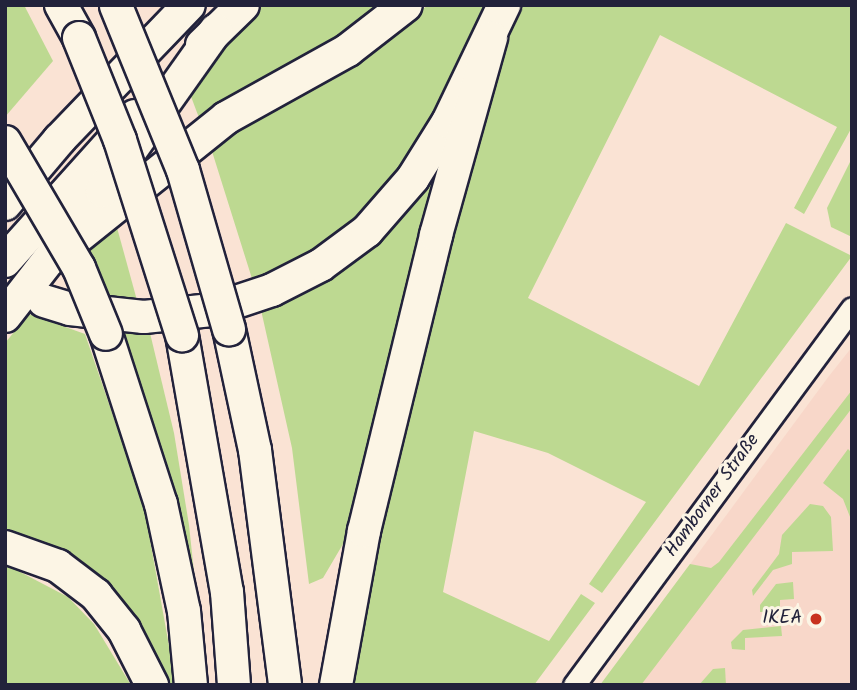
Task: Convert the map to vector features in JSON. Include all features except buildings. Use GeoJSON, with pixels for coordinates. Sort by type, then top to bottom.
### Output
{"type":"FeatureCollection","features":[{"type":"Feature","properties":{"kind":"highway"},"geometry":{"type":"LineString","coordinates":[[61,5],[79,38],[120,140],[182,335],[228,592],[234,685]]}},
{"type":"Feature","properties":{"kind":"highway"},"geometry":{"type":"LineString","coordinates":[[116,5],[183,170],[229,329],[255,450],[285,685]]}},
{"type":"Feature","properties":{"kind":"highway"},"geometry":{"type":"LineString","coordinates":[[5,261],[83,171],[243,5]]}},
{"type":"Feature","properties":{"kind":"highway"},"geometry":{"type":"LineString","coordinates":[[49,260],[226,118],[348,50],[406,5]]}},
{"type":"Feature","properties":{"kind":"highway"},"geometry":{"type":"LineString","coordinates":[[44,301],[70,309],[144,317],[212,310],[272,290],[321,265],[367,231],[413,178],[449,122],[491,38],[504,5]]}},
{"type":"Feature","properties":{"kind":"highway"},"geometry":{"type":"LineString","coordinates":[[5,204],[59,140],[188,7]]}},
{"type":"Feature","properties":{"kind":"highway"},"geometry":{"type":"LineString","coordinates":[[5,316],[49,260],[216,30]]}},
{"type":"Feature","properties":{"kind":"highway"},"geometry":{"type":"LineString","coordinates":[[337,685],[363,531],[436,235],[491,38]]}},
{"type":"Feature","properties":{"kind":"highway"},"geometry":{"type":"LineString","coordinates":[[5,142],[79,268],[106,334],[160,505],[184,611],[191,685]]}},
{"type":"Feature","properties":{"kind":"highway"},"geometry":{"type":"LineString","coordinates":[[5,547],[58,566],[96,595],[124,630],[152,685]]}},
{"type":"Feature","properties":{"kind":"street","name":"Hamborner Straße"},"geometry":{"type":"LineString","coordinates":[[574,685],[852,308]]}},
{"type":"Feature","properties":{"kind":"shaded area"},"geometry":{"type":"Polygon","coordinates":[[[852,347],[852,685],[601,685],[829,376],[852,347]]]}},
{"type":"Feature","properties":{"kind":"green space"},"geometry":{"type":"Polygon","coordinates":[[[5,5],[24,5],[53,61],[5,117],[5,5]]]}},
{"type":"Feature","properties":{"kind":"green space"},"geometry":{"type":"Polygon","coordinates":[[[262,5],[389,5],[342,41],[201,123],[187,86],[224,40],[262,5]]]}},
{"type":"Feature","properties":{"kind":"green space"},"geometry":{"type":"Polygon","coordinates":[[[428,5],[487,5],[439,114],[402,171],[361,219],[315,255],[254,285],[210,145],[354,64],[428,5]]]}},
{"type":"Feature","properties":{"kind":"green space"},"geometry":{"type":"Polygon","coordinates":[[[515,5],[852,5],[852,127],[804,214],[794,208],[837,127],[660,35],[528,298],[699,386],[786,223],[852,256],[602,593],[589,584],[646,502],[548,453],[474,431],[443,592],[549,641],[581,594],[595,603],[534,685],[353,685],[362,606],[425,323],[515,5]]]}},
{"type":"Feature","properties":{"kind":"green space"},"geometry":{"type":"Polygon","coordinates":[[[447,150],[353,527],[323,578],[309,584],[292,448],[261,310],[329,280],[378,241],[411,204],[447,150]]]}},
{"type":"Feature","properties":{"kind":"green space"},"geometry":{"type":"Polygon","coordinates":[[[852,158],[852,237],[831,227],[827,208],[852,158]]]}},
{"type":"Feature","properties":{"kind":"green space"},"geometry":{"type":"Polygon","coordinates":[[[116,224],[138,304],[109,303],[85,249],[116,224]]]}},
{"type":"Feature","properties":{"kind":"green space"},"geometry":{"type":"Polygon","coordinates":[[[29,314],[85,334],[144,506],[176,685],[164,685],[159,668],[5,534],[5,343],[29,314]]]}},
{"type":"Feature","properties":{"kind":"green space"},"geometry":{"type":"Polygon","coordinates":[[[121,331],[150,333],[174,433],[189,525],[206,685],[121,331]]]}},
{"type":"Feature","properties":{"kind":"green space"},"geometry":{"type":"Polygon","coordinates":[[[852,390],[852,408],[641,685],[600,685],[690,564],[711,568],[719,562],[852,390]]]}},
{"type":"Feature","properties":{"kind":"green space"},"geometry":{"type":"Polygon","coordinates":[[[848,449],[851,452],[852,522],[843,499],[823,483],[848,449]]]}},
{"type":"Feature","properties":{"kind":"green space"},"geometry":{"type":"Polygon","coordinates":[[[810,504],[823,506],[831,517],[833,551],[792,552],[792,564],[773,570],[753,596],[752,590],[779,554],[782,535],[810,504]]]}},
{"type":"Feature","properties":{"kind":"green space"},"geometry":{"type":"Polygon","coordinates":[[[5,564],[68,597],[94,624],[131,685],[5,685],[5,564]]]}},
{"type":"Feature","properties":{"kind":"green space"},"geometry":{"type":"Polygon","coordinates":[[[793,582],[794,599],[780,600],[780,612],[760,612],[760,605],[776,584],[793,582]]]}},
{"type":"Feature","properties":{"kind":"green space"},"geometry":{"type":"Polygon","coordinates":[[[781,626],[782,636],[745,638],[745,650],[732,649],[731,642],[743,630],[781,626]]]}},
{"type":"Feature","properties":{"kind":"green space"},"geometry":{"type":"Polygon","coordinates":[[[725,668],[726,685],[699,685],[713,669],[725,668]]]}},
{"type":"Feature","properties":{"kind":"place","name":"IKEA"},"geometry":{"type":"Point","coordinates":[816,619]}}]}
